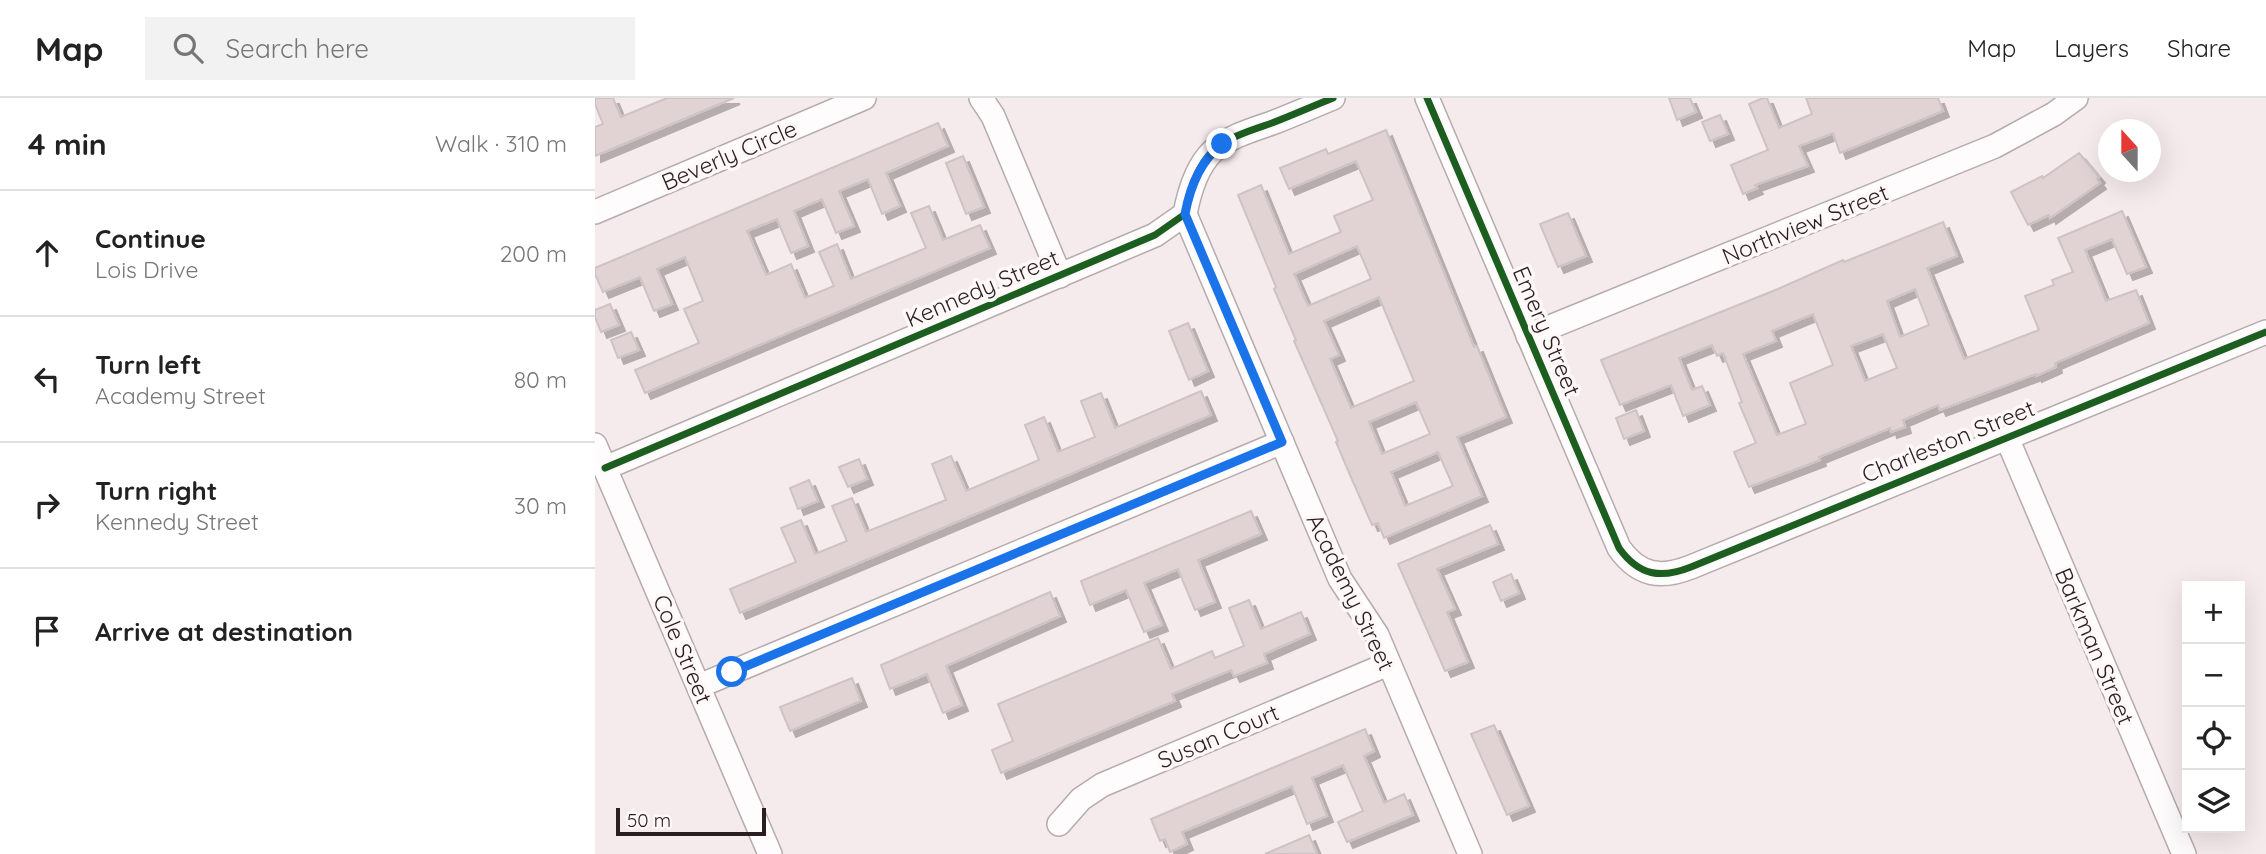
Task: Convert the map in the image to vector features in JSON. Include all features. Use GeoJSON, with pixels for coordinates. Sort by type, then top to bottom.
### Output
{"type":"FeatureCollection","features":[{"type":"Feature","properties":{"kind":"street","name":"Beverly Circle"},"geometry":{"type":"LineString","coordinates":[[595,212],[864,98]]}},
{"type":"Feature","properties":{"kind":"street"},"geometry":{"type":"LineString","coordinates":[[981,98],[993,116],[1060,276]]}},
{"type":"Feature","properties":{"kind":"street"},"geometry":{"type":"LineString","coordinates":[[1185,214],[1196,177],[1212,152],[1232,138],[1333,98]]}},
{"type":"Feature","properties":{"kind":"street","name":"Emery Street"},"geometry":{"type":"LineString","coordinates":[[1427,98],[1619,548],[1627,559],[1643,570]]}},
{"type":"Feature","properties":{"kind":"street","name":"Northview Street"},"geometry":{"type":"LineString","coordinates":[[1528,337],[1995,146],[2054,114],[2076,98]]}},
{"type":"Feature","properties":{"kind":"street","name":"Kennedy Street"},"geometry":{"type":"LineString","coordinates":[[605,468],[1060,276],[1155,234],[1185,214]]}},
{"type":"Feature","properties":{"kind":"street","name":"Academy Street"},"geometry":{"type":"LineString","coordinates":[[1185,214],[1340,579],[1377,635],[1470,854]]}},
{"type":"Feature","properties":{"kind":"street","name":"Charleston Street"},"geometry":{"type":"LineString","coordinates":[[1643,570],[1659,574],[1675,573],[2266,332]]}},
{"type":"Feature","properties":{"kind":"street","name":"Barkman Street"},"geometry":{"type":"LineString","coordinates":[[2007,438],[2184,854]]}},
{"type":"Feature","properties":{"kind":"street"},"geometry":{"type":"LineString","coordinates":[[699,686],[1282,442]]}},
{"type":"Feature","properties":{"kind":"street","name":"Cole Street"},"geometry":{"type":"LineString","coordinates":[[595,445],[770,854]]}},
{"type":"Feature","properties":{"kind":"street","name":"Susan Court"},"geometry":{"type":"LineString","coordinates":[[1059,824],[1081,799],[1103,785],[1388,664]]}},
{"type":"Feature","properties":{"kind":"building"},"geometry":{"type":"Polygon","coordinates":[[[595,98],[613,98],[621,117],[667,98],[734,98],[595,156],[595,127],[603,124],[595,98]]]}},
{"type":"Feature","properties":{"kind":"building"},"geometry":{"type":"Polygon","coordinates":[[[1669,98],[1690,98],[1696,112],[1677,120],[1669,98]]]}},
{"type":"Feature","properties":{"kind":"building"},"geometry":{"type":"Polygon","coordinates":[[[1767,98],[1779,128],[1812,114],[1806,98],[1938,98],[1943,111],[1840,153],[1833,133],[1799,146],[1808,166],[1755,185],[1757,188],[1743,194],[1731,165],[1768,150],[1749,104],[1767,98]]]}},
{"type":"Feature","properties":{"kind":"building"},"geometry":{"type":"Polygon","coordinates":[[[1720,115],[1728,134],[1710,141],[1702,122],[1720,115]]]}},
{"type":"Feature","properties":{"kind":"building"},"geometry":{"type":"Polygon","coordinates":[[[938,123],[948,146],[886,173],[900,206],[882,214],[868,179],[839,191],[854,226],[836,233],[822,199],[794,211],[808,246],[791,253],[777,219],[747,231],[766,275],[791,264],[805,298],[834,286],[819,252],[837,244],[851,279],[926,248],[911,213],[929,206],[943,240],[980,225],[990,248],[645,393],[635,370],[699,343],[684,309],[703,301],[685,257],[657,269],[672,304],[654,311],[640,277],[603,292],[595,268],[938,123]]]}},
{"type":"Feature","properties":{"kind":"building"},"geometry":{"type":"Polygon","coordinates":[[[1386,130],[1474,347],[1477,346],[1506,417],[1457,437],[1482,496],[1384,538],[1378,523],[1372,525],[1350,475],[1294,341],[1296,340],[1274,289],[1276,287],[1238,195],[1261,185],[1289,254],[1341,232],[1334,216],[1373,200],[1356,161],[1289,189],[1280,168],[1326,149],[1328,154],[1386,130]],[[1357,246],[1294,274],[1308,306],[1371,279],[1357,246]],[[1379,297],[1324,321],[1339,355],[1330,359],[1351,408],[1414,381],[1379,297]],[[1416,402],[1369,422],[1382,454],[1430,434],[1416,402]],[[1438,452],[1391,472],[1405,506],[1453,486],[1438,452]]]}},
{"type":"Feature","properties":{"kind":"building"},"geometry":{"type":"Polygon","coordinates":[[[2079,153],[2098,176],[2100,183],[2050,218],[2049,215],[2028,225],[2011,192],[2042,176],[2043,178],[2079,153]]]}},
{"type":"Feature","properties":{"kind":"building"},"geometry":{"type":"Polygon","coordinates":[[[963,156],[984,207],[966,214],[946,163],[963,156]]]}},
{"type":"Feature","properties":{"kind":"building"},"geometry":{"type":"Polygon","coordinates":[[[2122,211],[2146,267],[2127,274],[2112,239],[2085,250],[2106,301],[2136,290],[2149,323],[2055,363],[2056,367],[2036,376],[1940,410],[1938,405],[1903,420],[1905,427],[1891,432],[1890,428],[1819,457],[1820,460],[1749,487],[1734,452],[1756,443],[1739,403],[1742,402],[1723,353],[1717,356],[1712,345],[1679,358],[1692,390],[1702,386],[1710,405],[1683,416],[1671,385],[1620,405],[1601,360],[1843,260],[1844,262],[1943,222],[1957,256],[1927,268],[1964,359],[2039,330],[2025,296],[2054,285],[2052,280],[2073,272],[2058,238],[2122,211]],[[1915,289],[1887,301],[1900,337],[1929,325],[1915,289]],[[1813,314],[1772,331],[1776,341],[1743,354],[1777,435],[1806,424],[1790,383],[1833,365],[1813,314]],[[1883,334],[1851,346],[1865,381],[1897,368],[1883,334]]]}},
{"type":"Feature","properties":{"kind":"building"},"geometry":{"type":"Polygon","coordinates":[[[1568,213],[1586,256],[1558,267],[1540,224],[1568,213]]]}},
{"type":"Feature","properties":{"kind":"building"},"geometry":{"type":"Polygon","coordinates":[[[610,304],[619,325],[601,332],[595,310],[610,304]]]}},
{"type":"Feature","properties":{"kind":"building"},"geometry":{"type":"Polygon","coordinates":[[[1188,323],[1208,371],[1189,380],[1169,331],[1188,323]]]}},
{"type":"Feature","properties":{"kind":"building"},"geometry":{"type":"Polygon","coordinates":[[[631,332],[639,350],[618,358],[611,340],[631,332]]]}},
{"type":"Feature","properties":{"kind":"building"},"geometry":{"type":"Polygon","coordinates":[[[1201,391],[1211,415],[740,613],[730,589],[796,562],[781,528],[801,520],[815,554],[847,541],[832,506],[852,498],[866,532],[946,500],[932,464],[951,456],[966,491],[1039,460],[1025,425],[1044,417],[1058,452],[1095,437],[1081,401],[1101,393],[1115,428],[1201,391]]]}},
{"type":"Feature","properties":{"kind":"building"},"geometry":{"type":"Polygon","coordinates":[[[1636,410],[1644,431],[1624,439],[1616,418],[1636,410]]]}},
{"type":"Feature","properties":{"kind":"building"},"geometry":{"type":"Polygon","coordinates":[[[859,459],[867,479],[848,487],[839,467],[859,459]]]}},
{"type":"Feature","properties":{"kind":"building"},"geometry":{"type":"Polygon","coordinates":[[[809,480],[818,501],[798,509],[790,488],[809,480]]]}},
{"type":"Feature","properties":{"kind":"building"},"geometry":{"type":"Polygon","coordinates":[[[1251,511],[1261,534],[1198,560],[1215,602],[1195,610],[1178,569],[1144,583],[1162,625],[1144,632],[1126,590],[1090,605],[1081,581],[1251,511]]]}},
{"type":"Feature","properties":{"kind":"building"},"geometry":{"type":"Polygon","coordinates":[[[1490,525],[1498,544],[1437,569],[1455,609],[1447,612],[1468,662],[1445,671],[1398,564],[1490,525]]]}},
{"type":"Feature","properties":{"kind":"building"},"geometry":{"type":"Polygon","coordinates":[[[1511,574],[1519,593],[1501,601],[1493,582],[1511,574]]]}},
{"type":"Feature","properties":{"kind":"building"},"geometry":{"type":"Polygon","coordinates":[[[1050,592],[1060,616],[946,666],[962,705],[943,713],[927,674],[890,689],[881,665],[1050,592]]]}},
{"type":"Feature","properties":{"kind":"building"},"geometry":{"type":"Polygon","coordinates":[[[1249,600],[1261,629],[1301,612],[1310,634],[1264,654],[1267,663],[1234,676],[1231,670],[1172,694],[1175,701],[1001,773],[992,750],[1013,741],[998,704],[1158,638],[1171,669],[1212,651],[1215,658],[1244,646],[1229,608],[1249,600]]]}},
{"type":"Feature","properties":{"kind":"building"},"geometry":{"type":"Polygon","coordinates":[[[852,678],[861,701],[790,731],[780,707],[852,678]]]}},
{"type":"Feature","properties":{"kind":"building"},"geometry":{"type":"Polygon","coordinates":[[[1494,725],[1529,806],[1507,815],[1471,734],[1494,725]]]}},
{"type":"Feature","properties":{"kind":"building"},"geometry":{"type":"Polygon","coordinates":[[[1365,729],[1374,751],[1364,756],[1384,803],[1404,794],[1413,815],[1347,842],[1338,822],[1363,811],[1343,765],[1312,778],[1327,816],[1307,824],[1292,786],[1182,832],[1187,844],[1170,852],[1165,839],[1160,841],[1151,819],[1365,729]]]}},
{"type":"Feature","properties":{"kind":"building"},"geometry":{"type":"Polygon","coordinates":[[[1309,835],[1317,854],[1265,854],[1309,835]]]}},
{"type":"Feature","properties":{"kind":"cycle path"},"geometry":{"type":"LineString","coordinates":[[605,468],[1155,235],[1185,214],[1198,172],[1213,151],[1241,134],[1333,98]]}},
{"type":"Feature","properties":{"kind":"cycle path"},"geometry":{"type":"LineString","coordinates":[[1427,98],[1619,548],[1634,564],[1651,572],[1670,573],[1691,567],[2266,332]]}},
{"type":"Feature","properties":{"kind":"route"},"geometry":{"type":"LineString","coordinates":[[732,672],[1282,442],[1185,214],[1196,177],[1204,162],[1222,144]]}}]}
